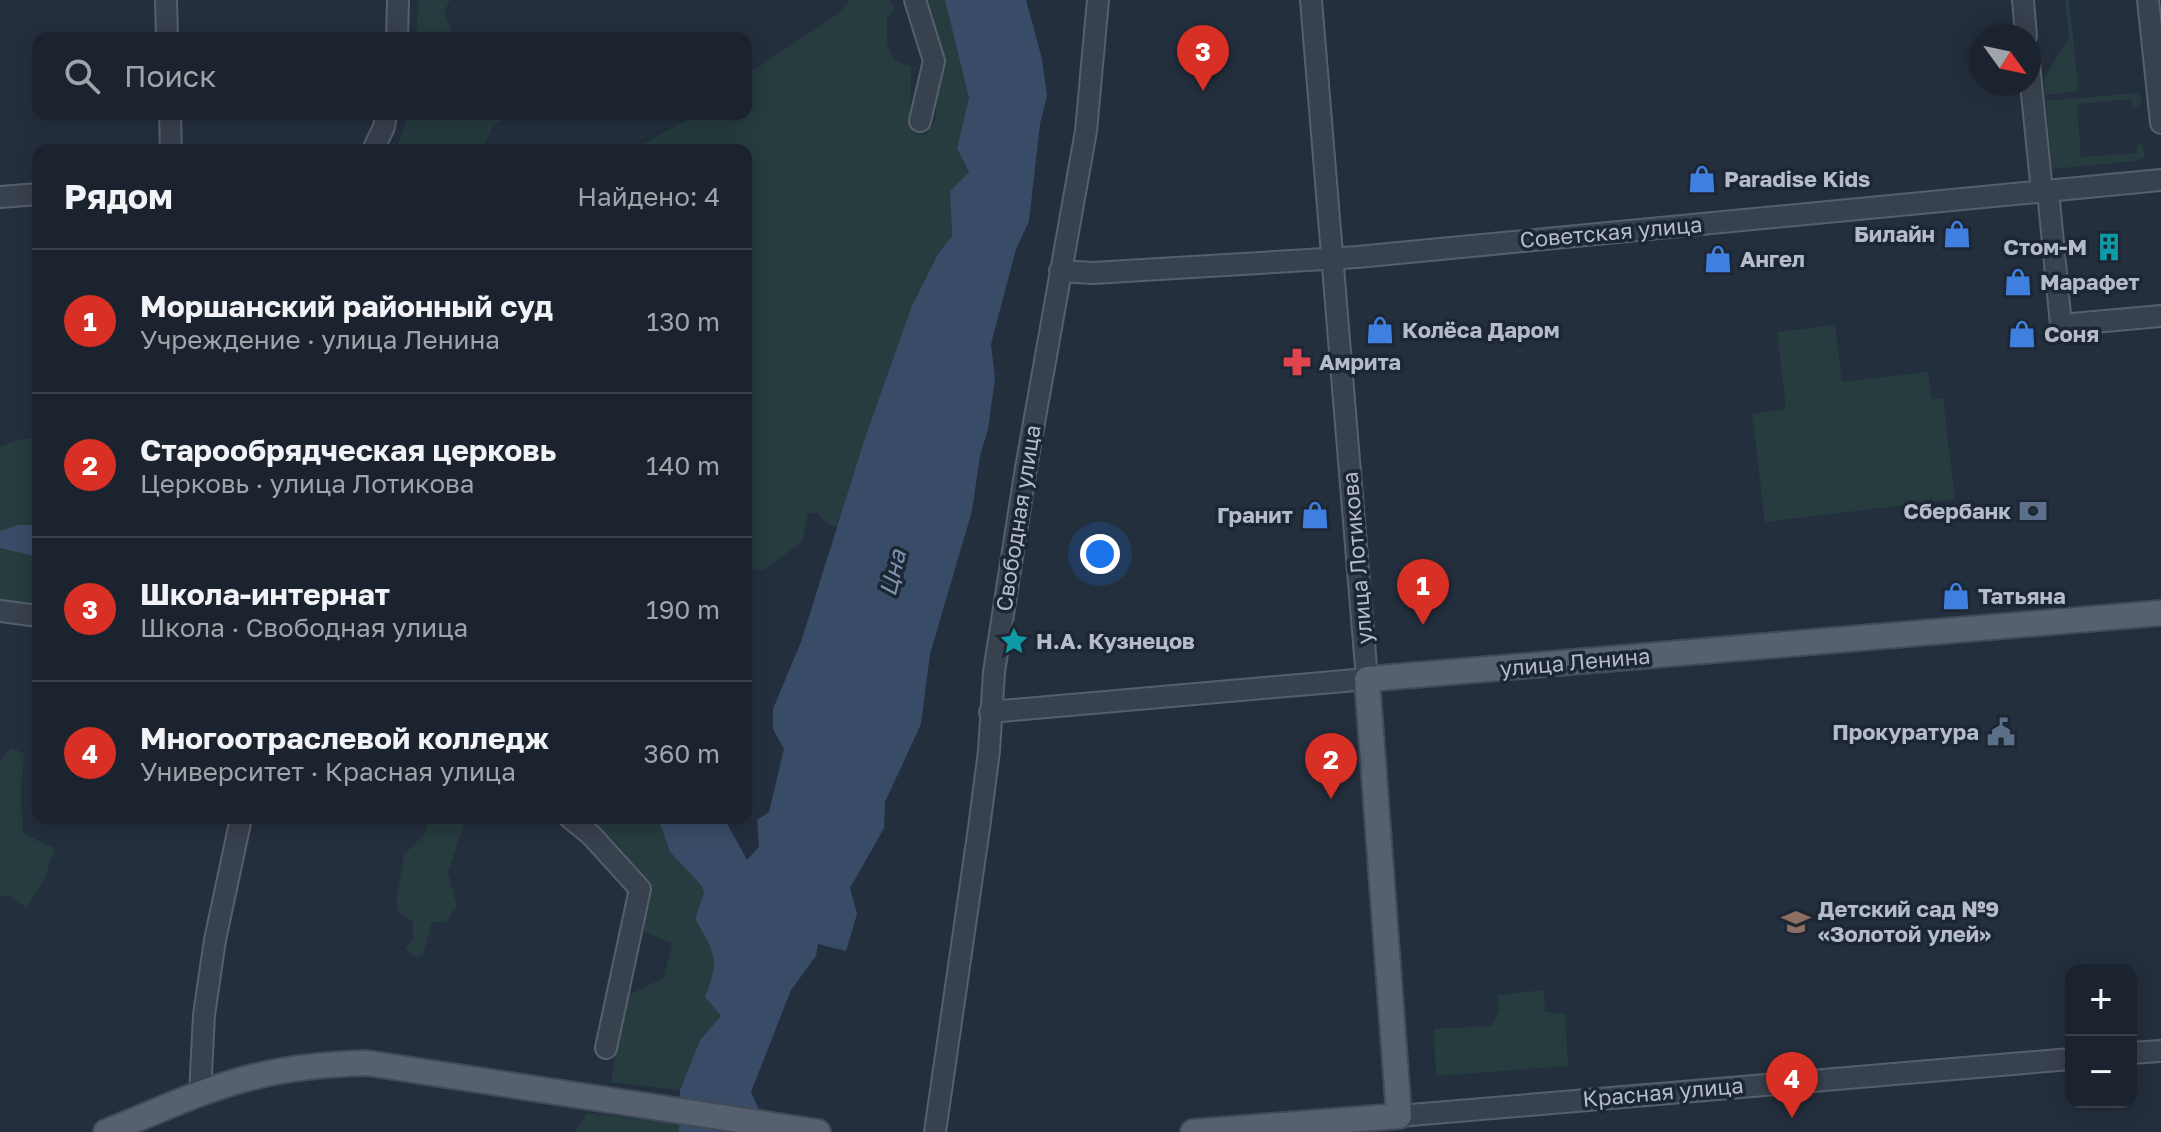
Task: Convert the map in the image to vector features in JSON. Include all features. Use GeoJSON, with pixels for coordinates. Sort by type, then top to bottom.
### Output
{"type":"FeatureCollection","features":[{"type":"Feature","properties":{"kind":"main road","name":"улица Ленина"},"geometry":{"type":"LineString","coordinates":[[1367,679],[2161,613]]}},
{"type":"Feature","properties":{"kind":"main road","name":"улица Лотикова"},"geometry":{"type":"LineString","coordinates":[[1367,679],[1399,1116]]}},
{"type":"Feature","properties":{"kind":"main road"},"geometry":{"type":"LineString","coordinates":[[106,1132],[200,1094],[257,1076],[318,1065],[367,1063],[818,1132]]}},
{"type":"Feature","properties":{"kind":"main road"},"geometry":{"type":"LineString","coordinates":[[1193,1132],[1399,1116]]}},
{"type":"Feature","properties":{"kind":"street"},"geometry":{"type":"LineString","coordinates":[[166,0],[167,32]]}},
{"type":"Feature","properties":{"kind":"street"},"geometry":{"type":"LineString","coordinates":[[397,32],[398,0]]}},
{"type":"Feature","properties":{"kind":"street"},"geometry":{"type":"LineString","coordinates":[[915,0],[934,61],[920,121]]}},
{"type":"Feature","properties":{"kind":"street","name":"Свободная улица"},"geometry":{"type":"LineString","coordinates":[[935,1132],[979,828],[989,751],[990,712],[1026,468],[1086,131],[1098,0]]}},
{"type":"Feature","properties":{"kind":"street","name":"улица Лотикова"},"geometry":{"type":"LineString","coordinates":[[1311,0],[1367,679]]}},
{"type":"Feature","properties":{"kind":"street"},"geometry":{"type":"LineString","coordinates":[[2023,0],[2025,24]]}},
{"type":"Feature","properties":{"kind":"street"},"geometry":{"type":"LineString","coordinates":[[2148,0],[2161,123]]}},
{"type":"Feature","properties":{"kind":"street"},"geometry":{"type":"LineString","coordinates":[[2033,96],[2061,325],[2161,316]]}},
{"type":"Feature","properties":{"kind":"street"},"geometry":{"type":"LineString","coordinates":[[170,120],[171,144]]}},
{"type":"Feature","properties":{"kind":"street"},"geometry":{"type":"LineString","coordinates":[[376,144],[385,120]]}},
{"type":"Feature","properties":{"kind":"street","name":"Советская улица"},"geometry":{"type":"LineString","coordinates":[[1060,271],[1093,273],[1332,258],[2161,180]]}},
{"type":"Feature","properties":{"kind":"street"},"geometry":{"type":"LineString","coordinates":[[0,197],[32,194]]}},
{"type":"Feature","properties":{"kind":"street"},"geometry":{"type":"LineString","coordinates":[[0,611],[32,615]]}},
{"type":"Feature","properties":{"kind":"street","name":"улица Ленина"},"geometry":{"type":"LineString","coordinates":[[990,712],[1367,679]]}},
{"type":"Feature","properties":{"kind":"street"},"geometry":{"type":"LineString","coordinates":[[200,1094],[204,1015],[240,824]]}},
{"type":"Feature","properties":{"kind":"street"},"geometry":{"type":"LineString","coordinates":[[577,824],[640,889],[606,1048]]}},
{"type":"Feature","properties":{"kind":"street"},"geometry":{"type":"LineString","coordinates":[[2137,1053],[2161,1051]]}},
{"type":"Feature","properties":{"kind":"street","name":"Красная улица"},"geometry":{"type":"LineString","coordinates":[[1399,1116],[2065,1060]]}},
{"type":"Feature","properties":{"kind":"green space"},"geometry":{"type":"Polygon","coordinates":[[[419,0],[450,0],[444,12],[452,32],[416,32],[419,0]]]}},
{"type":"Feature","properties":{"kind":"green space"},"geometry":{"type":"Polygon","coordinates":[[[850,0],[889,0],[895,10],[887,17],[887,43],[894,60],[911,67],[910,126],[917,133],[926,135],[936,118],[937,90],[943,73],[924,0],[945,0],[969,98],[957,148],[969,172],[950,191],[952,236],[938,254],[911,308],[865,438],[838,527],[829,525],[817,512],[808,514],[802,542],[763,570],[752,571],[752,144],[643,144],[687,120],[752,120],[752,71],[838,14],[850,0]]]}},
{"type":"Feature","properties":{"kind":"green space"},"geometry":{"type":"Polygon","coordinates":[[[2065,0],[2069,0],[2079,91],[2045,95],[2044,78],[2069,38],[2065,0]]]}},
{"type":"Feature","properties":{"kind":"green space"},"geometry":{"type":"Polygon","coordinates":[[[2135,93],[2142,100],[2137,107],[2133,107],[2132,99],[2077,104],[2081,157],[2137,153],[2137,145],[2142,144],[2144,158],[2052,169],[2046,101],[2135,93]]]}},
{"type":"Feature","properties":{"kind":"green space"},"geometry":{"type":"Polygon","coordinates":[[[406,120],[503,120],[494,125],[484,144],[398,144],[406,120]]]}},
{"type":"Feature","properties":{"kind":"green space"},"geometry":{"type":"Polygon","coordinates":[[[1835,325],[1842,382],[1928,372],[1932,399],[1943,398],[1955,499],[1765,522],[1752,414],[1786,409],[1777,332],[1835,325]]]}},
{"type":"Feature","properties":{"kind":"green space"},"geometry":{"type":"Polygon","coordinates":[[[32,438],[32,525],[17,525],[0,531],[0,447],[32,438]]]}},
{"type":"Feature","properties":{"kind":"green space"},"geometry":{"type":"Polygon","coordinates":[[[0,548],[32,555],[32,607],[0,603],[0,548]]]}},
{"type":"Feature","properties":{"kind":"green space"},"geometry":{"type":"Polygon","coordinates":[[[10,748],[24,753],[21,796],[23,833],[55,849],[44,879],[27,908],[9,896],[0,896],[0,762],[10,748]]]}},
{"type":"Feature","properties":{"kind":"green space"},"geometry":{"type":"Polygon","coordinates":[[[427,824],[464,824],[448,873],[457,907],[446,922],[432,922],[423,955],[415,957],[405,949],[413,940],[413,922],[398,911],[396,902],[404,855],[426,832],[427,824]]]}},
{"type":"Feature","properties":{"kind":"green space"},"geometry":{"type":"Polygon","coordinates":[[[589,824],[660,824],[670,852],[701,885],[704,893],[695,919],[711,949],[714,965],[705,997],[721,1016],[700,1040],[680,1090],[611,1082],[624,997],[664,978],[672,943],[644,932],[644,881],[589,824]]]}},
{"type":"Feature","properties":{"kind":"green space"},"geometry":{"type":"Polygon","coordinates":[[[1544,990],[1545,1012],[1565,1014],[1568,1066],[1436,1076],[1434,1029],[1491,1026],[1500,1011],[1497,995],[1544,990]]]}},
{"type":"Feature","properties":{"kind":"green space"},"geometry":{"type":"Polygon","coordinates":[[[587,1113],[679,1124],[679,1132],[575,1132],[587,1113]]]}},
{"type":"Feature","properties":{"kind":"water","name":"Цна"},"geometry":{"type":"Polygon","coordinates":[[[945,0],[1026,0],[1042,59],[1047,96],[1040,124],[1029,221],[1016,249],[991,344],[995,378],[988,429],[980,456],[972,511],[930,654],[921,724],[885,802],[884,828],[850,888],[857,914],[846,951],[818,944],[816,956],[791,990],[751,1092],[769,1132],[679,1132],[680,1090],[700,1040],[721,1016],[705,997],[714,965],[711,949],[695,919],[704,893],[701,885],[670,852],[660,824],[727,824],[747,860],[759,847],[757,820],[769,812],[784,749],[773,729],[773,709],[801,642],[865,438],[911,308],[938,254],[952,236],[950,191],[969,172],[957,148],[969,98],[945,0]]]}},
{"type":"Feature","properties":{"kind":"water"},"geometry":{"type":"Polygon","coordinates":[[[17,525],[32,525],[32,556],[0,548],[0,531],[17,525]]]}},
{"type":"Feature","properties":{"kind":"place","name":"Школа-интернат"},"geometry":{"type":"Point","coordinates":[1203,91]}},
{"type":"Feature","properties":{"kind":"place","name":"Paradise Kids"},"geometry":{"type":"Point","coordinates":[1702,179]}},
{"type":"Feature","properties":{"kind":"place","name":"Билайн"},"geometry":{"type":"Point","coordinates":[1957,234]}},
{"type":"Feature","properties":{"kind":"place","name":"Стом-М"},"geometry":{"type":"Point","coordinates":[2109,247]}},
{"type":"Feature","properties":{"kind":"place","name":"Ангел"},"geometry":{"type":"Point","coordinates":[1718,259]}},
{"type":"Feature","properties":{"kind":"place","name":"Марафет"},"geometry":{"type":"Point","coordinates":[2018,282]}},
{"type":"Feature","properties":{"kind":"place","name":"Колёса Даром"},"geometry":{"type":"Point","coordinates":[1380,330]}},
{"type":"Feature","properties":{"kind":"place","name":"Соня"},"geometry":{"type":"Point","coordinates":[2022,334]}},
{"type":"Feature","properties":{"kind":"place","name":"Амрита"},"geometry":{"type":"Point","coordinates":[1297,362]}},
{"type":"Feature","properties":{"kind":"place","name":"Сбербанк"},"geometry":{"type":"Point","coordinates":[2033,511]}},
{"type":"Feature","properties":{"kind":"place","name":"Гранит"},"geometry":{"type":"Point","coordinates":[1315,515]}},
{"type":"Feature","properties":{"kind":"place","name":"Татьяна"},"geometry":{"type":"Point","coordinates":[1956,596]}},
{"type":"Feature","properties":{"kind":"place","name":"Моршанский районный суд"},"geometry":{"type":"Point","coordinates":[1423,625]}},
{"type":"Feature","properties":{"kind":"place","name":"Н.А. Кузнецов"},"geometry":{"type":"Point","coordinates":[1014,641]}},
{"type":"Feature","properties":{"kind":"place","name":"Прокуратура"},"geometry":{"type":"Point","coordinates":[2001,732]}},
{"type":"Feature","properties":{"kind":"place","name":"Старообрядческая церковь"},"geometry":{"type":"Point","coordinates":[1331,799]}},
{"type":"Feature","properties":{"kind":"place","name":"Детский сад №9 «Золотой улей»"},"geometry":{"type":"Point","coordinates":[1796,922]}},
{"type":"Feature","properties":{"kind":"place","name":"Многоотраслевой колледж"},"geometry":{"type":"Point","coordinates":[1792,1118]}}]}
